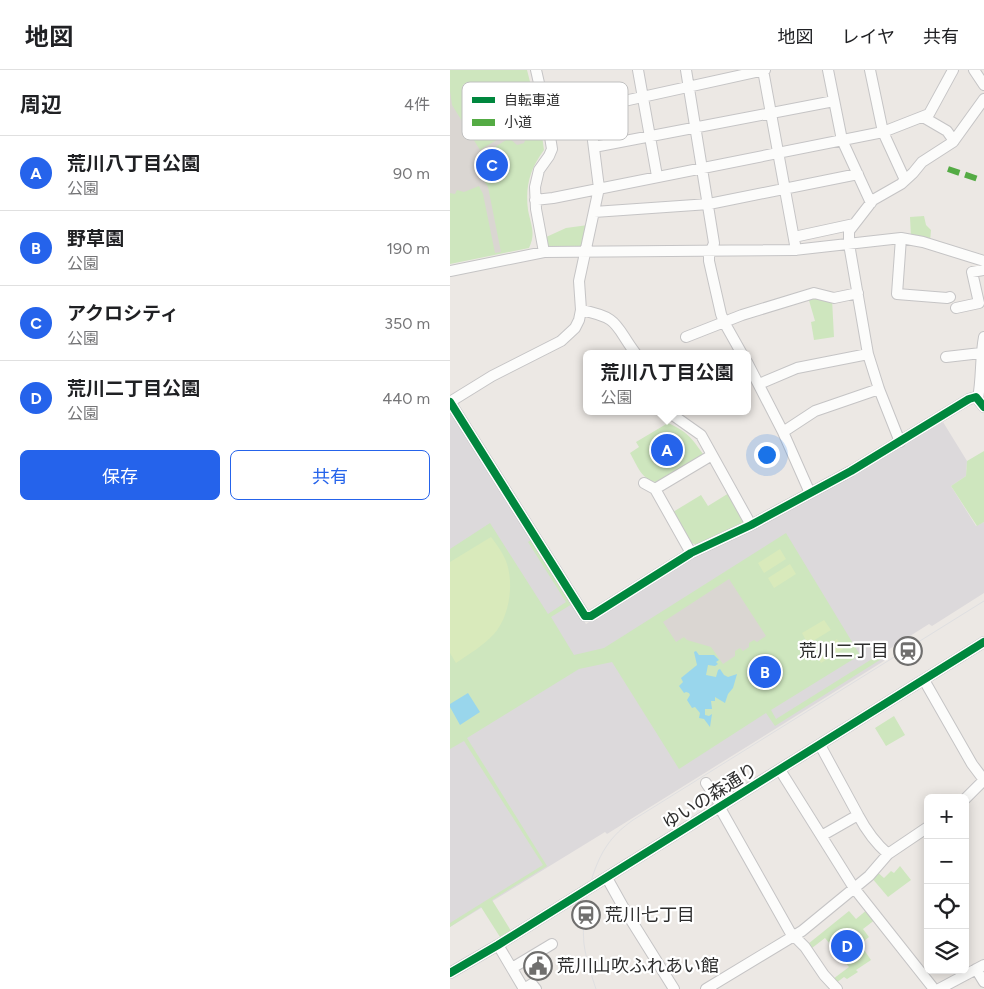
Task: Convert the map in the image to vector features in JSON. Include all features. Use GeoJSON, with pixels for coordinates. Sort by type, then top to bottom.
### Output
{"type":"FeatureCollection","features":[{"type":"Feature","properties":{"kind":"street"},"geometry":{"type":"LineString","coordinates":[[638,70],[656,176]]}},
{"type":"Feature","properties":{"kind":"street"},"geometry":{"type":"LineString","coordinates":[[686,70],[714,243],[709,261],[724,322],[738,350]]}},
{"type":"Feature","properties":{"kind":"street"},"geometry":{"type":"LineString","coordinates":[[628,101],[764,70],[796,250]]}},
{"type":"Feature","properties":{"kind":"street"},"geometry":{"type":"LineString","coordinates":[[828,70],[842,140],[871,203]]}},
{"type":"Feature","properties":{"kind":"street"},"geometry":{"type":"LineString","coordinates":[[870,70],[883,132],[905,180]]}},
{"type":"Feature","properties":{"kind":"street"},"geometry":{"type":"LineString","coordinates":[[535,200],[883,132],[930,114],[953,70]]}},
{"type":"Feature","properties":{"kind":"street"},"geometry":{"type":"LineString","coordinates":[[974,70],[984,85]]}},
{"type":"Feature","properties":{"kind":"street"},"geometry":{"type":"LineString","coordinates":[[900,442],[879,390],[868,354],[849,244],[849,232],[871,203],[905,180],[922,162],[954,141],[984,99]]}},
{"type":"Feature","properties":{"kind":"street"},"geometry":{"type":"LineString","coordinates":[[594,147],[834,101]]}},
{"type":"Feature","properties":{"kind":"street"},"geometry":{"type":"LineString","coordinates":[[923,117],[947,131],[954,141]]}},
{"type":"Feature","properties":{"kind":"street"},"geometry":{"type":"LineString","coordinates":[[544,252],[535,200],[537,175],[552,149],[551,140]]}},
{"type":"Feature","properties":{"kind":"street"},"geometry":{"type":"LineString","coordinates":[[593,140],[599,188],[579,281],[581,310],[575,328],[561,341],[492,376],[450,402],[585,616],[591,616],[691,553],[752,525],[810,493],[900,442],[969,399],[973,397],[981,403]]}},
{"type":"Feature","properties":{"kind":"street"},"geometry":{"type":"LineString","coordinates":[[594,212],[709,204],[858,174]]}},
{"type":"Feature","properties":{"kind":"street"},"geometry":{"type":"LineString","coordinates":[[794,237],[854,224]]}},
{"type":"Feature","properties":{"kind":"street"},"geometry":{"type":"LineString","coordinates":[[450,271],[544,252],[796,250],[901,238],[923,242],[984,261]]}},
{"type":"Feature","properties":{"kind":"street"},"geometry":{"type":"LineString","coordinates":[[901,238],[897,294],[950,297]]}},
{"type":"Feature","properties":{"kind":"street"},"geometry":{"type":"LineString","coordinates":[[956,308],[979,303],[972,272],[984,270]]}},
{"type":"Feature","properties":{"kind":"street"},"geometry":{"type":"LineString","coordinates":[[686,338],[742,314],[814,293],[834,298],[858,293]]}},
{"type":"Feature","properties":{"kind":"street"},"geometry":{"type":"LineString","coordinates":[[581,310],[606,317],[613,321],[633,350]]}},
{"type":"Feature","properties":{"kind":"street"},"geometry":{"type":"LineString","coordinates":[[981,403],[981,353],[984,337]]}},
{"type":"Feature","properties":{"kind":"street"},"geometry":{"type":"LineString","coordinates":[[946,357],[981,353]]}},
{"type":"Feature","properties":{"kind":"street"},"geometry":{"type":"LineString","coordinates":[[759,384],[797,368],[868,354]]}},
{"type":"Feature","properties":{"kind":"street"},"geometry":{"type":"LineString","coordinates":[[751,369],[784,432],[810,493]]}},
{"type":"Feature","properties":{"kind":"street"},"geometry":{"type":"LineString","coordinates":[[784,432],[815,411],[879,390]]}},
{"type":"Feature","properties":{"kind":"street"},"geometry":{"type":"LineString","coordinates":[[673,415],[701,435],[752,525]]}},
{"type":"Feature","properties":{"kind":"street"},"geometry":{"type":"LineString","coordinates":[[655,489],[712,455]]}},
{"type":"Feature","properties":{"kind":"street"},"geometry":{"type":"LineString","coordinates":[[644,483],[655,489],[691,553]]}},
{"type":"Feature","properties":{"kind":"street","name":"ゆいの森通り"},"geometry":{"type":"LineString","coordinates":[[450,973],[498,946],[984,642]]}},
{"type":"Feature","properties":{"kind":"street"},"geometry":{"type":"LineString","coordinates":[[924,680],[972,764],[984,780],[969,795]]}},
{"type":"Feature","properties":{"kind":"street"},"geometry":{"type":"LineString","coordinates":[[820,745],[873,840],[888,854]]}},
{"type":"Feature","properties":{"kind":"street"},"geometry":{"type":"LineString","coordinates":[[780,770],[823,835],[854,888],[934,989]]}},
{"type":"Feature","properties":{"kind":"street"},"geometry":{"type":"LineString","coordinates":[[706,783],[794,936],[805,947],[824,975],[837,989]]}},
{"type":"Feature","properties":{"kind":"street"},"geometry":{"type":"LineString","coordinates":[[823,835],[858,815]]}},
{"type":"Feature","properties":{"kind":"street"},"geometry":{"type":"LineString","coordinates":[[706,989],[794,936],[869,876],[888,854],[924,831]]}},
{"type":"Feature","properties":{"kind":"street"},"geometry":{"type":"LineString","coordinates":[[607,878],[674,989]]}},
{"type":"Feature","properties":{"kind":"street"},"geometry":{"type":"LineString","coordinates":[[512,968],[552,944]]}},
{"type":"Feature","properties":{"kind":"street"},"geometry":{"type":"LineString","coordinates":[[498,946],[524,989],[532,984],[536,989]]}},
{"type":"Feature","properties":{"kind":"street"},"geometry":{"type":"LineString","coordinates":[[939,989],[980,967],[984,982]]}},
{"type":"Feature","properties":{"kind":"shaded area"},"geometry":{"type":"Polygon","coordinates":[[[450,91],[452,105],[462,121],[462,140],[474,140],[480,150],[497,140],[506,140],[477,160],[479,163],[475,166],[488,187],[501,252],[495,253],[483,194],[479,186],[464,192],[457,190],[455,194],[450,193],[450,91]]]}},
{"type":"Feature","properties":{"kind":"shaded area"},"geometry":{"type":"Polygon","coordinates":[[[511,140],[525,140],[524,143],[517,145],[511,140]]]}},
{"type":"Feature","properties":{"kind":"shaded area"},"geometry":{"type":"Polygon","coordinates":[[[450,407],[586,624],[691,556],[851,476],[943,422],[967,461],[966,476],[951,486],[976,526],[984,522],[984,593],[932,626],[929,624],[883,653],[887,659],[607,834],[605,832],[450,927],[450,407]]]}},
{"type":"Feature","properties":{"kind":"shaded area"},"geometry":{"type":"Polygon","coordinates":[[[729,579],[766,636],[757,642],[754,640],[749,643],[749,647],[743,651],[740,648],[735,651],[735,656],[723,664],[711,647],[687,640],[684,637],[676,642],[663,622],[729,579]]]}},
{"type":"Feature","properties":{"kind":"green space"},"geometry":{"type":"Polygon","coordinates":[[[450,70],[527,70],[530,82],[462,82],[462,140],[543,140],[544,150],[532,171],[527,193],[533,234],[531,243],[529,248],[450,264],[450,70]]]}},
{"type":"Feature","properties":{"kind":"green space"},"geometry":{"type":"Polygon","coordinates":[[[924,216],[926,225],[931,230],[930,242],[911,237],[910,217],[924,216]]]}},
{"type":"Feature","properties":{"kind":"green space"},"geometry":{"type":"Polygon","coordinates":[[[588,225],[582,248],[546,250],[544,238],[566,228],[588,225]]]}},
{"type":"Feature","properties":{"kind":"green space"},"geometry":{"type":"Polygon","coordinates":[[[808,297],[832,299],[834,337],[814,340],[811,322],[815,321],[808,297]]]}},
{"type":"Feature","properties":{"kind":"green space"},"geometry":{"type":"Polygon","coordinates":[[[668,423],[680,429],[688,436],[703,454],[657,482],[652,481],[640,472],[630,453],[639,447],[636,442],[668,423]]]}},
{"type":"Feature","properties":{"kind":"green space"},"geometry":{"type":"Polygon","coordinates":[[[984,451],[984,522],[977,526],[951,486],[966,476],[967,461],[984,451]]]}},
{"type":"Feature","properties":{"kind":"green space"},"geometry":{"type":"Polygon","coordinates":[[[729,493],[746,521],[745,525],[698,545],[691,543],[673,512],[701,495],[708,506],[729,493]]]}},
{"type":"Feature","properties":{"kind":"green space"},"geometry":{"type":"Polygon","coordinates":[[[490,523],[548,614],[566,602],[528,542],[532,539],[572,604],[551,617],[574,655],[604,648],[786,533],[860,655],[771,710],[776,719],[880,654],[883,658],[775,726],[766,713],[679,769],[612,662],[579,669],[467,738],[547,866],[492,900],[511,931],[500,937],[481,907],[450,927],[450,923],[543,865],[464,741],[450,749],[450,549],[490,523]]]}},
{"type":"Feature","properties":{"kind":"green space"},"geometry":{"type":"Polygon","coordinates":[[[491,537],[504,557],[509,573],[510,591],[507,610],[494,634],[481,646],[456,663],[450,653],[450,562],[491,537]]]}},
{"type":"Feature","properties":{"kind":"green space"},"geometry":{"type":"Polygon","coordinates":[[[780,549],[786,559],[764,573],[758,563],[780,549]]]}},
{"type":"Feature","properties":{"kind":"green space"},"geometry":{"type":"Polygon","coordinates":[[[790,564],[796,574],[774,588],[768,578],[790,564]]]}},
{"type":"Feature","properties":{"kind":"green space"},"geometry":{"type":"Polygon","coordinates":[[[824,620],[831,630],[808,644],[802,633],[824,620]]]}},
{"type":"Feature","properties":{"kind":"green space"},"geometry":{"type":"Polygon","coordinates":[[[837,639],[843,649],[821,663],[815,653],[837,639]]]}},
{"type":"Feature","properties":{"kind":"green space"},"geometry":{"type":"Polygon","coordinates":[[[894,716],[905,735],[886,746],[875,728],[894,716]]]}},
{"type":"Feature","properties":{"kind":"green space"},"geometry":{"type":"Polygon","coordinates":[[[900,866],[911,880],[888,897],[871,877],[876,871],[884,878],[891,871],[894,873],[900,866]]]}},
{"type":"Feature","properties":{"kind":"green space"},"geometry":{"type":"Polygon","coordinates":[[[868,909],[876,919],[863,929],[869,937],[860,944],[871,960],[856,970],[858,972],[847,979],[844,977],[836,983],[833,979],[849,967],[825,938],[812,948],[808,944],[849,911],[856,919],[868,909]]]}},
{"type":"Feature","properties":{"kind":"water"},"geometry":{"type":"Polygon","coordinates":[[[696,651],[699,655],[714,655],[719,660],[715,666],[708,665],[706,675],[716,677],[720,669],[728,677],[737,674],[733,688],[728,694],[725,703],[715,697],[715,701],[711,701],[712,709],[705,709],[705,715],[709,716],[712,714],[710,727],[704,719],[699,718],[700,713],[695,707],[692,708],[687,700],[690,695],[689,693],[684,693],[679,686],[683,682],[681,678],[697,665],[694,652],[696,651]]]}},
{"type":"Feature","properties":{"kind":"water"},"geometry":{"type":"Polygon","coordinates":[[[468,693],[480,712],[460,725],[450,704],[468,693]]]}},
{"type":"Feature","properties":{"kind":"tram line"},"geometry":{"type":"LineString","coordinates":[[596,989],[584,944],[585,907],[595,868],[600,857],[618,832],[633,820],[984,601]]}},
{"type":"Feature","properties":{"kind":"marked path"},"geometry":{"type":"LineString","coordinates":[[948,169],[978,179]]}},
{"type":"Feature","properties":{"kind":"cycle path"},"geometry":{"type":"LineString","coordinates":[[450,402],[585,616],[591,616],[691,553],[751,525],[851,471],[969,399],[976,397],[984,407]]}},
{"type":"Feature","properties":{"kind":"cycle path"},"geometry":{"type":"LineString","coordinates":[[450,973],[984,642]]}},
{"type":"Feature","properties":{"kind":"place","name":"アクロシティ"},"geometry":{"type":"Point","coordinates":[492,165]}},
{"type":"Feature","properties":{"kind":"place","name":"荒川八丁目公園"},"geometry":{"type":"Point","coordinates":[667,450]}},
{"type":"Feature","properties":{"kind":"place","name":"荒川二丁目"},"geometry":{"type":"Point","coordinates":[908,651]}},
{"type":"Feature","properties":{"kind":"place","name":"野草園"},"geometry":{"type":"Point","coordinates":[765,672]}},
{"type":"Feature","properties":{"kind":"place","name":"荒川七丁目"},"geometry":{"type":"Point","coordinates":[586,915]}},
{"type":"Feature","properties":{"kind":"place","name":"荒川二丁目公園"},"geometry":{"type":"Point","coordinates":[847,946]}},
{"type":"Feature","properties":{"kind":"place","name":"荒川山吹ふれあい館"},"geometry":{"type":"Point","coordinates":[538,966]}}]}
